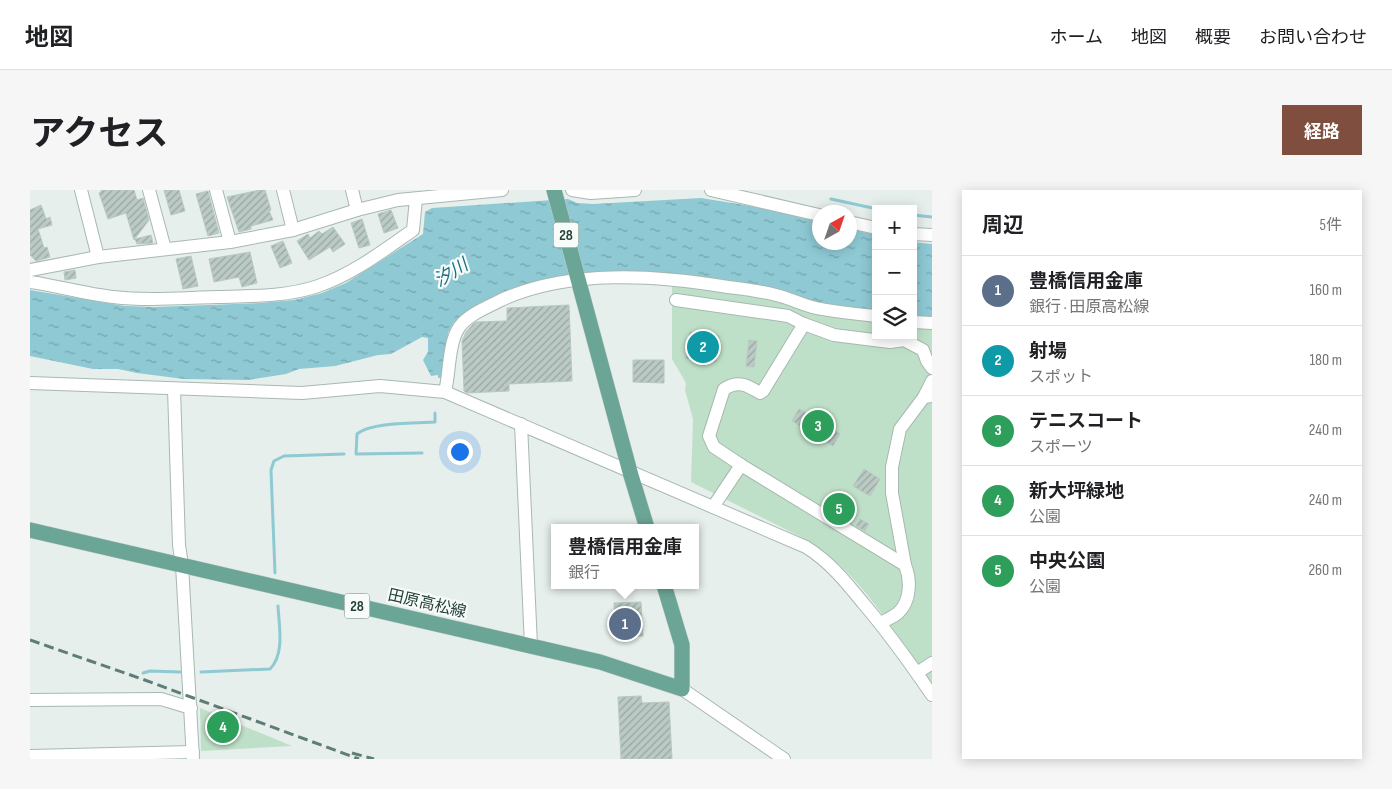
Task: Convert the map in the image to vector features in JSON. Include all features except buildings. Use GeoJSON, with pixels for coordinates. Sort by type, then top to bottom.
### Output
{"type":"FeatureCollection","features":[{"type":"Feature","properties":{"kind":"main road","name":"28"},"geometry":{"type":"LineString","coordinates":[[554,191],[646,524]]}},
{"type":"Feature","properties":{"kind":"main road","name":"田原高松線"},"geometry":{"type":"LineString","coordinates":[[30,530],[600,662],[682,689]]}},
{"type":"Feature","properties":{"kind":"main road"},"geometry":{"type":"LineString","coordinates":[[665,589],[682,645],[682,689]]}},
{"type":"Feature","properties":{"kind":"street"},"geometry":{"type":"LineString","coordinates":[[81,190],[98,257]]}},
{"type":"Feature","properties":{"kind":"street"},"geometry":{"type":"LineString","coordinates":[[149,190],[165,250]]}},
{"type":"Feature","properties":{"kind":"street"},"geometry":{"type":"LineString","coordinates":[[216,190],[230,242]]}},
{"type":"Feature","properties":{"kind":"street"},"geometry":{"type":"LineString","coordinates":[[283,190],[293,230]]}},
{"type":"Feature","properties":{"kind":"street"},"geometry":{"type":"LineString","coordinates":[[352,190],[357,210]]}},
{"type":"Feature","properties":{"kind":"street"},"geometry":{"type":"LineString","coordinates":[[30,270],[98,257],[230,242],[293,230],[357,210],[398,200],[502,190]]}},
{"type":"Feature","properties":{"kind":"street"},"geometry":{"type":"LineString","coordinates":[[572,190],[592,193],[635,190]]}},
{"type":"Feature","properties":{"kind":"street"},"geometry":{"type":"LineString","coordinates":[[711,190],[812,213]]}},
{"type":"Feature","properties":{"kind":"street"},"geometry":{"type":"LineString","coordinates":[[30,282],[95,295],[141,299],[255,296],[303,290],[344,274],[413,230],[416,199]]}},
{"type":"Feature","properties":{"kind":"street"},"geometry":{"type":"LineString","coordinates":[[857,224],[872,227]]}},
{"type":"Feature","properties":{"kind":"street"},"geometry":{"type":"LineString","coordinates":[[917,234],[932,235]]}},
{"type":"Feature","properties":{"kind":"street"},"geometry":{"type":"LineString","coordinates":[[445,392],[453,341],[461,325],[493,304],[517,293],[578,279],[632,277],[690,281],[776,295],[814,308],[872,315]]}},
{"type":"Feature","properties":{"kind":"street"},"geometry":{"type":"LineString","coordinates":[[676,300],[788,316],[834,335],[890,342],[904,340],[923,350],[932,368]]}},
{"type":"Feature","properties":{"kind":"street"},"geometry":{"type":"LineString","coordinates":[[917,322],[932,323]]}},
{"type":"Feature","properties":{"kind":"street"},"geometry":{"type":"LineString","coordinates":[[804,324],[764,391],[760,393],[745,384],[737,383],[730,384],[724,389],[708,436],[710,441],[714,447],[741,465],[905,564]]}},
{"type":"Feature","properties":{"kind":"street"},"geometry":{"type":"LineString","coordinates":[[881,623],[898,613],[907,599],[909,575],[905,564],[892,493],[892,467],[900,429],[928,397],[932,381]]}},
{"type":"Feature","properties":{"kind":"street"},"geometry":{"type":"LineString","coordinates":[[30,382],[174,389],[302,392],[380,386],[445,392],[806,547],[836,570],[881,623],[932,695]]}},
{"type":"Feature","properties":{"kind":"street"},"geometry":{"type":"LineString","coordinates":[[30,756],[193,756],[182,565],[179,544],[174,389]]}},
{"type":"Feature","properties":{"kind":"street"},"geometry":{"type":"LineString","coordinates":[[520,424],[531,646]]}},
{"type":"Feature","properties":{"kind":"street"},"geometry":{"type":"LineString","coordinates":[[713,507],[741,465]]}},
{"type":"Feature","properties":{"kind":"street"},"geometry":{"type":"LineString","coordinates":[[917,673],[932,663]]}},
{"type":"Feature","properties":{"kind":"street"},"geometry":{"type":"LineString","coordinates":[[682,689],[784,759]]}},
{"type":"Feature","properties":{"kind":"street"},"geometry":{"type":"LineString","coordinates":[[30,700],[161,699],[191,708]]}},
{"type":"Feature","properties":{"kind":"green space"},"geometry":{"type":"Polygon","coordinates":[[[672,283],[691,284],[872,319],[872,340],[917,340],[917,325],[932,327],[932,688],[890,625],[858,584],[840,565],[821,549],[801,537],[691,482],[693,419],[685,390],[686,383],[672,359],[672,283]]]}},
{"type":"Feature","properties":{"kind":"green space"},"geometry":{"type":"Polygon","coordinates":[[[200,708],[292,746],[201,751],[200,708]]]}},
{"type":"Feature","properties":{"kind":"water","name":"汐川"},"geometry":{"type":"Polygon","coordinates":[[[701,198],[763,208],[812,220],[812,250],[857,250],[857,231],[872,234],[872,312],[611,274],[471,310],[454,322],[448,333],[443,377],[438,378],[438,375],[431,376],[423,360],[428,352],[428,338],[422,337],[391,354],[378,355],[335,366],[299,369],[286,374],[248,380],[184,379],[118,369],[93,369],[30,356],[30,290],[125,306],[155,307],[294,300],[322,293],[346,283],[423,234],[425,212],[432,208],[568,199],[577,203],[593,204],[701,198]]]}},
{"type":"Feature","properties":{"kind":"water"},"geometry":{"type":"Polygon","coordinates":[[[917,242],[932,244],[932,320],[917,318],[917,242]]]}},
{"type":"Feature","properties":{"kind":"waterway"},"geometry":{"type":"LineString","coordinates":[[831,199],[872,208]]}},
{"type":"Feature","properties":{"kind":"waterway"},"geometry":{"type":"LineString","coordinates":[[917,215],[932,217]]}},
{"type":"Feature","properties":{"kind":"waterway"},"geometry":{"type":"LineString","coordinates":[[422,453],[356,454],[357,434],[372,427],[383,425],[435,422],[435,413]]}},
{"type":"Feature","properties":{"kind":"waterway"},"geometry":{"type":"LineString","coordinates":[[275,573],[271,470],[274,461],[284,456],[344,454]]}},
{"type":"Feature","properties":{"kind":"waterway"},"geometry":{"type":"LineString","coordinates":[[201,672],[270,669],[278,656],[280,639],[278,606]]}},
{"type":"Feature","properties":{"kind":"waterway"},"geometry":{"type":"LineString","coordinates":[[143,673],[150,671],[180,672]]}},
{"type":"Feature","properties":{"kind":"railway"},"geometry":{"type":"LineString","coordinates":[[30,640],[359,759]]}},
{"type":"Feature","properties":{"kind":"railway"},"geometry":{"type":"LineString","coordinates":[[352,753],[374,759]]}},
{"type":"Feature","properties":{"kind":"place","name":"射場"},"geometry":{"type":"Point","coordinates":[703,347]}},
{"type":"Feature","properties":{"kind":"place","name":"テニスコート"},"geometry":{"type":"Point","coordinates":[818,426]}},
{"type":"Feature","properties":{"kind":"place","name":"中央公園"},"geometry":{"type":"Point","coordinates":[839,509]}},
{"type":"Feature","properties":{"kind":"place","name":"豊橋信用金庫"},"geometry":{"type":"Point","coordinates":[625,624]}},
{"type":"Feature","properties":{"kind":"place","name":"新大坪緑地"},"geometry":{"type":"Point","coordinates":[223,727]}}]}
